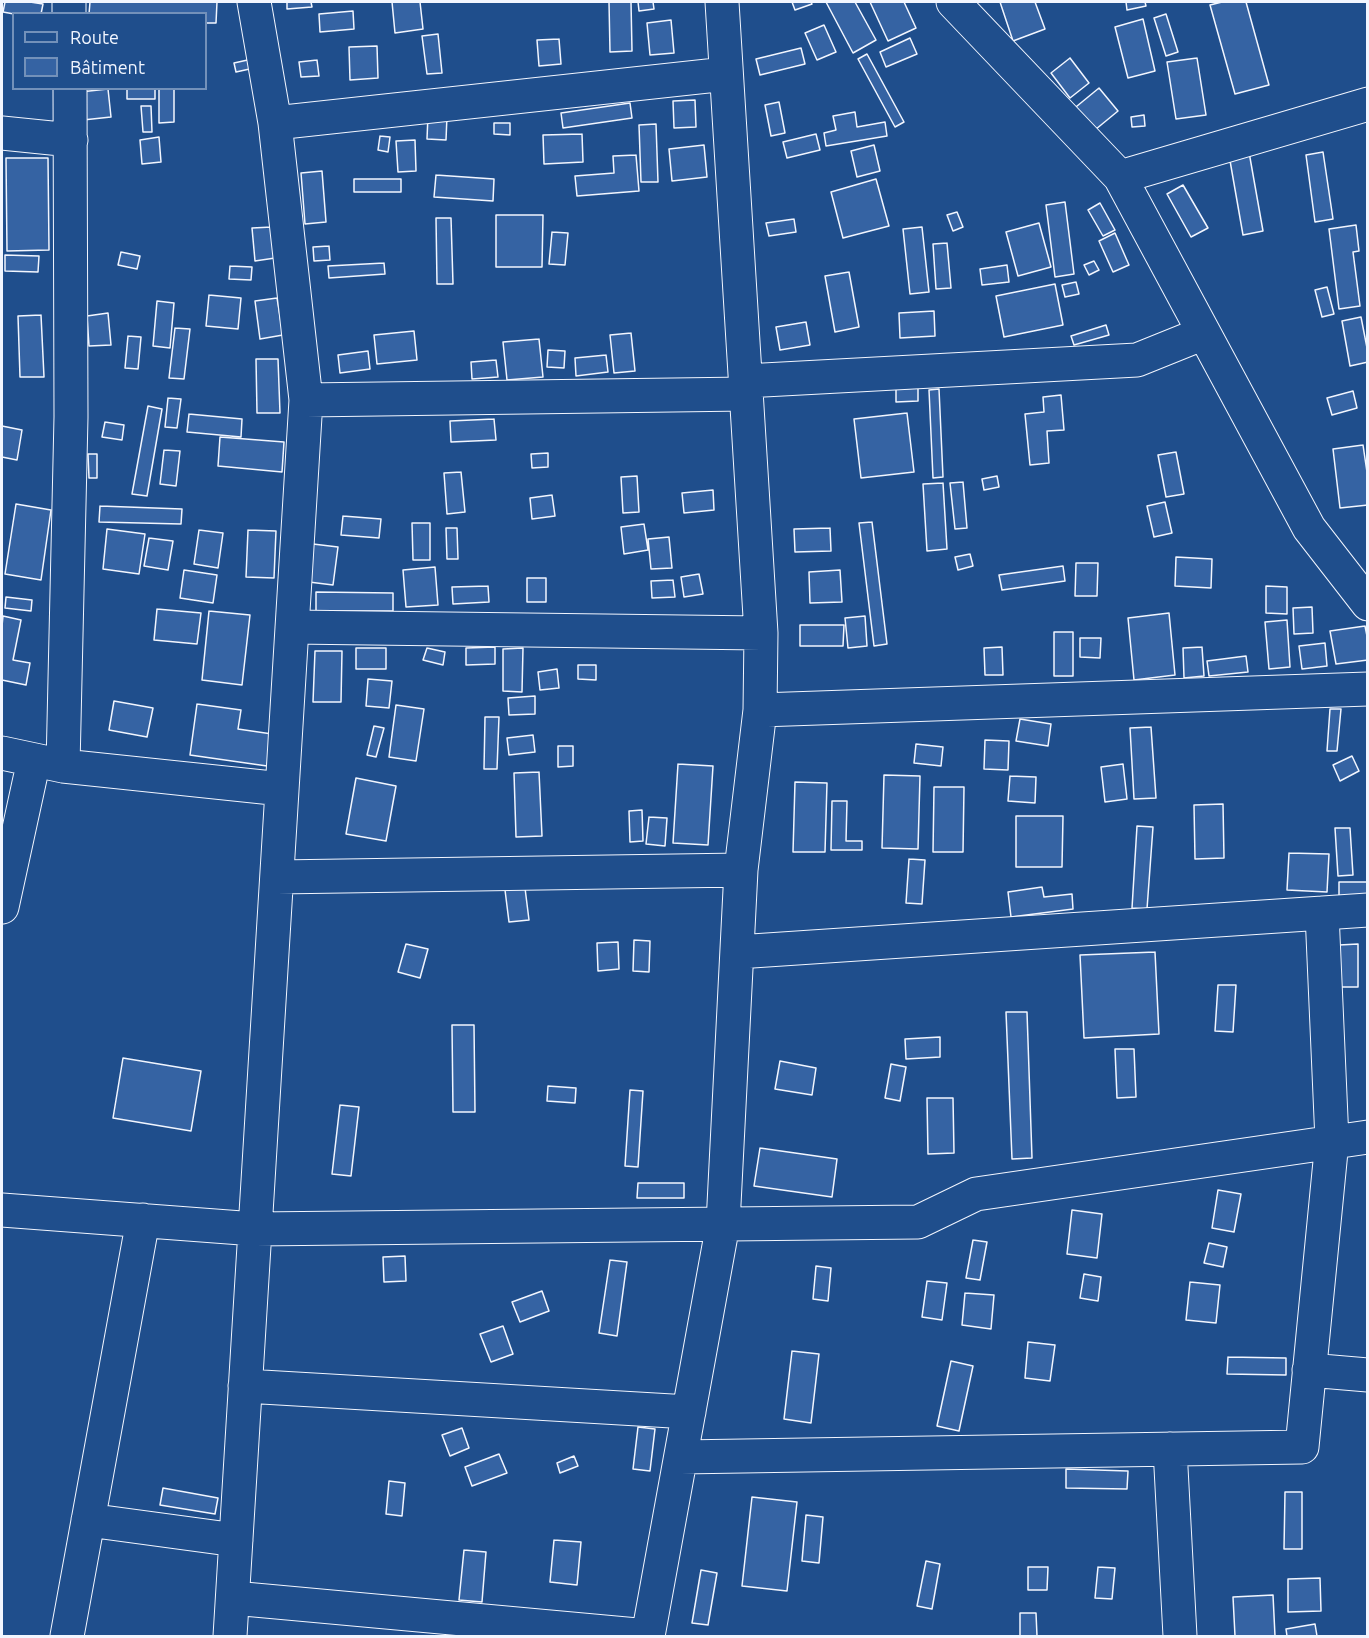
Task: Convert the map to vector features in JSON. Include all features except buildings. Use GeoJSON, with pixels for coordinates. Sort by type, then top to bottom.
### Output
{"type":"FeatureCollection","features":[{"type":"Feature","properties":{"kind":"street"},"geometry":{"type":"LineString","coordinates":[[230,1636],[306,400],[275,123],[254,2]]}},
{"type":"Feature","properties":{"kind":"street"},"geometry":{"type":"LineString","coordinates":[[647,1636],[723,1224],[741,870],[760,710],[761,633],[722,2]]}},
{"type":"Feature","properties":{"kind":"street"},"geometry":{"type":"LineString","coordinates":[[953,2],[1120,177],[1309,528],[1368,604]]}},
{"type":"Feature","properties":{"kind":"street"},"geometry":{"type":"LineString","coordinates":[[275,123],[726,74]]}},
{"type":"Feature","properties":{"kind":"street"},"geometry":{"type":"LineString","coordinates":[[2,907],[49,763],[71,417],[70,90]]}},
{"type":"Feature","properties":{"kind":"street"},"geometry":{"type":"LineString","coordinates":[[1120,177],[1368,104]]}},
{"type":"Feature","properties":{"kind":"street"},"geometry":{"type":"LineString","coordinates":[[2,133],[71,140]]}},
{"type":"Feature","properties":{"kind":"street"},"geometry":{"type":"LineString","coordinates":[[306,400],[746,387],[1137,360],[1203,333]]}},
{"type":"Feature","properties":{"kind":"street"},"geometry":{"type":"LineString","coordinates":[[292,627],[761,633]]}},
{"type":"Feature","properties":{"kind":"street"},"geometry":{"type":"LineString","coordinates":[[760,710],[1368,689]]}},
{"type":"Feature","properties":{"kind":"street"},"geometry":{"type":"LineString","coordinates":[[2,753],[49,763],[282,789]]}},
{"type":"Feature","properties":{"kind":"street"},"geometry":{"type":"LineString","coordinates":[[277,877],[741,870]]}},
{"type":"Feature","properties":{"kind":"street"},"geometry":{"type":"LineString","coordinates":[[737,952],[1368,910]]}},
{"type":"Feature","properties":{"kind":"street"},"geometry":{"type":"LineString","coordinates":[[681,1456],[1302,1447],[1332,1141],[1322,913]]}},
{"type":"Feature","properties":{"kind":"street"},"geometry":{"type":"LineString","coordinates":[[2,1210],[255,1229],[918,1222],[976,1194],[1368,1137]]}},
{"type":"Feature","properties":{"kind":"street"},"geometry":{"type":"LineString","coordinates":[[67,1636],[143,1220]]}},
{"type":"Feature","properties":{"kind":"street"},"geometry":{"type":"LineString","coordinates":[[1309,1371],[1368,1375]]}},
{"type":"Feature","properties":{"kind":"street"},"geometry":{"type":"LineString","coordinates":[[245,1386],[689,1412]]}},
{"type":"Feature","properties":{"kind":"street"},"geometry":{"type":"LineString","coordinates":[[1170,1449],[1180,1636]]}},
{"type":"Feature","properties":{"kind":"street"},"geometry":{"type":"LineString","coordinates":[[88,1520],[236,1540]]}},
{"type":"Feature","properties":{"kind":"street"},"geometry":{"type":"LineString","coordinates":[[232,1598],[653,1636]]}}]}
